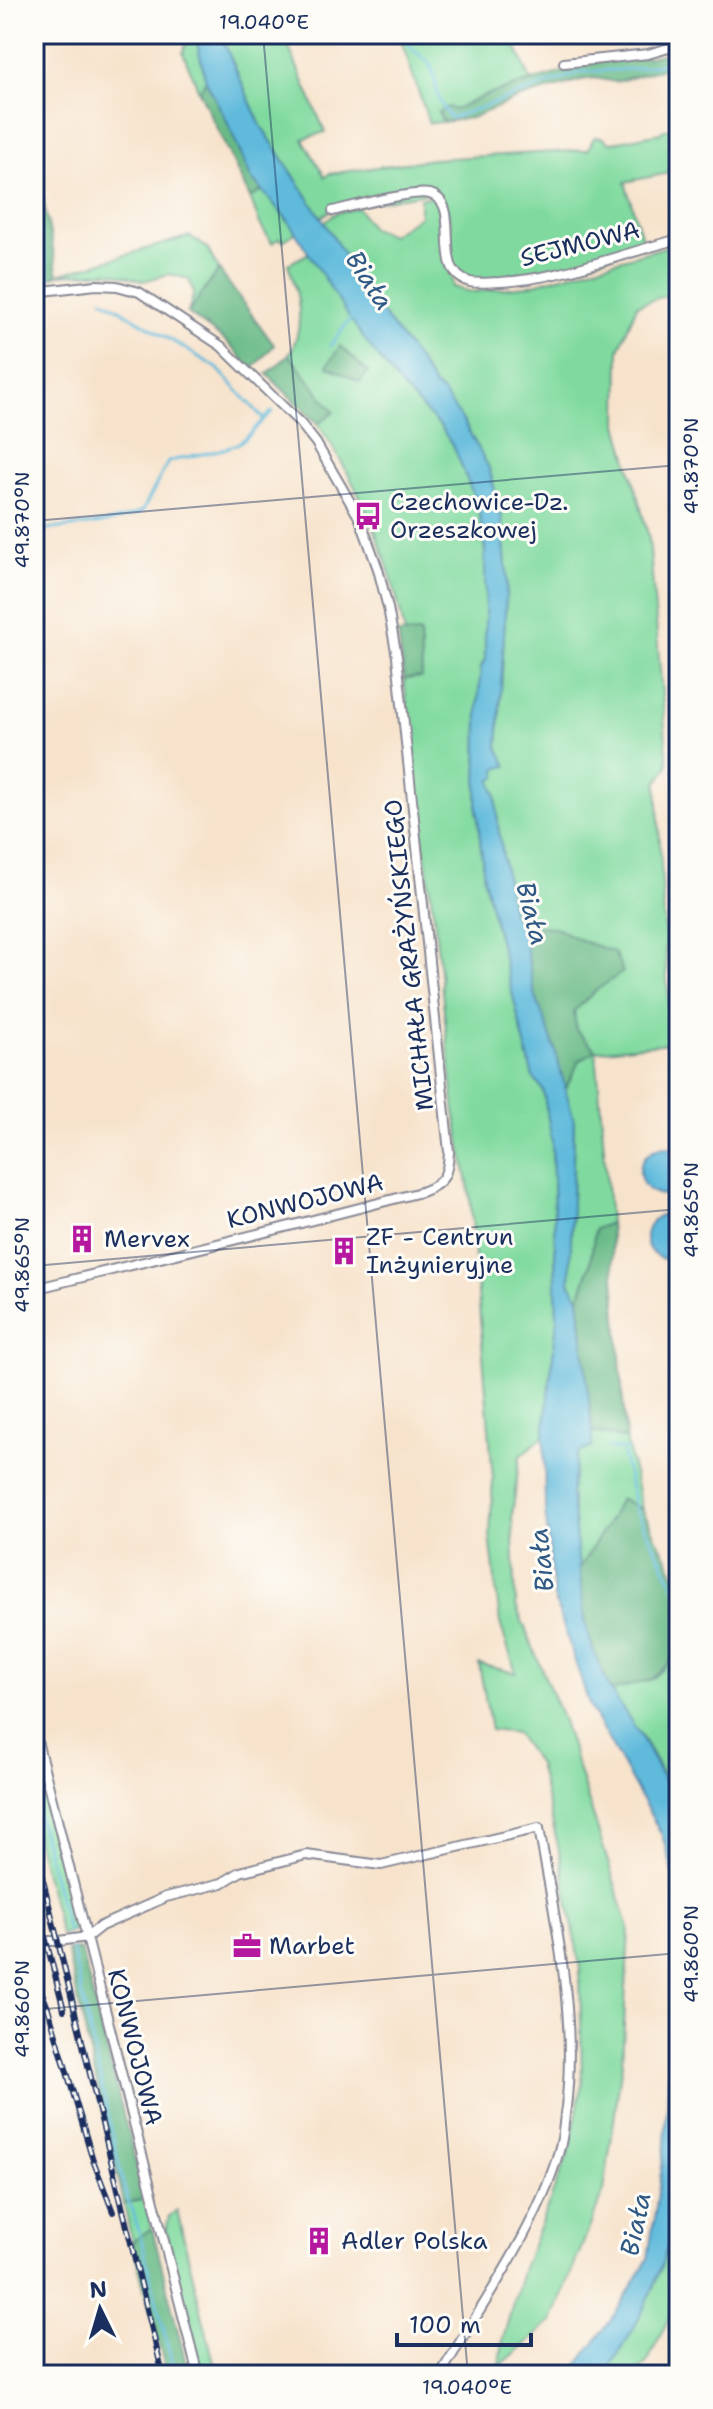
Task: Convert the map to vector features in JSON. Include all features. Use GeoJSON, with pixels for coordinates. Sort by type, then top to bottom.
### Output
{"type":"FeatureCollection","features":[{"type":"Feature","properties":{"kind":"street"},"geometry":{"type":"LineString","coordinates":[[564,63],[648,54],[679,45]]}},
{"type":"Feature","properties":{"kind":"street","name":"SEJMOWA"},"geometry":{"type":"LineString","coordinates":[[333,211],[391,198],[431,195],[440,201],[446,212],[449,262],[459,277],[469,282],[523,281],[679,239]]}},
{"type":"Feature","properties":{"kind":"street","name":"MICHAŁA GRAŻYŃSKIEGO"},"geometry":{"type":"LineString","coordinates":[[34,292],[96,285],[139,292],[221,346],[301,424],[316,443],[360,519],[378,569],[391,620],[405,725],[449,1152],[448,1167],[442,1180]]}},
{"type":"Feature","properties":{"kind":"street","name":"KONWOJOWA"},"geometry":{"type":"LineString","coordinates":[[34,1289],[336,1215],[421,1192],[435,1187],[442,1180]]}},
{"type":"Feature","properties":{"kind":"street","name":"KONWOJOWA"},"geometry":{"type":"LineString","coordinates":[[34,1729],[198,2375]]}},
{"type":"Feature","properties":{"kind":"street"},"geometry":{"type":"LineString","coordinates":[[34,1941],[87,1937],[101,1926],[166,1897],[222,1883],[240,1872],[306,1855],[381,1865],[539,1828],[566,1985],[568,2086],[561,2142],[544,2190],[520,2242],[440,2375]]}},
{"type":"Feature","properties":{"kind":"green space"},"geometry":{"type":"Polygon","coordinates":[[[189,34],[195,34],[206,81],[199,91],[183,53],[189,34]]]}},
{"type":"Feature","properties":{"kind":"green space"},"geometry":{"type":"Polygon","coordinates":[[[220,34],[283,34],[325,132],[303,139],[325,177],[433,159],[588,150],[594,137],[604,138],[609,143],[661,133],[679,126],[679,171],[625,182],[644,245],[545,273],[488,280],[468,277],[452,261],[448,212],[432,192],[333,209],[321,217],[260,124],[220,34]]]}},
{"type":"Feature","properties":{"kind":"green space"},"geometry":{"type":"Polygon","coordinates":[[[399,34],[511,34],[531,81],[484,96],[454,111],[439,113],[443,122],[429,123],[399,34]]]}},
{"type":"Feature","properties":{"kind":"green space"},"geometry":{"type":"Polygon","coordinates":[[[679,50],[679,64],[616,82],[594,78],[581,80],[517,99],[471,118],[443,122],[438,112],[448,107],[455,110],[484,96],[595,62],[649,57],[679,50]]]}},
{"type":"Feature","properties":{"kind":"green space"},"geometry":{"type":"Polygon","coordinates":[[[206,81],[251,178],[263,190],[250,198],[199,91],[206,81]]]}},
{"type":"Feature","properties":{"kind":"green space"},"geometry":{"type":"Polygon","coordinates":[[[34,128],[42,193],[58,275],[34,284],[34,128]]]}},
{"type":"Feature","properties":{"kind":"green space"},"geometry":{"type":"Polygon","coordinates":[[[263,190],[296,232],[283,241],[280,238],[272,243],[260,224],[250,198],[263,190]]]}},
{"type":"Feature","properties":{"kind":"green space"},"geometry":{"type":"Polygon","coordinates":[[[430,197],[438,203],[443,213],[453,287],[471,292],[527,286],[679,243],[679,291],[637,305],[619,350],[618,424],[649,538],[668,766],[657,783],[667,981],[670,1010],[679,1026],[679,1042],[596,1051],[610,1223],[595,1230],[590,1266],[579,1298],[570,1282],[574,1121],[565,1090],[579,1061],[574,1011],[595,991],[613,952],[554,927],[522,926],[512,913],[496,795],[490,780],[496,769],[506,765],[498,747],[507,577],[502,518],[489,468],[462,419],[371,299],[324,222],[336,213],[358,208],[371,228],[391,235],[420,216],[420,198],[430,197]]]}},
{"type":"Feature","properties":{"kind":"green space"},"geometry":{"type":"Polygon","coordinates":[[[190,236],[207,248],[219,270],[188,313],[194,293],[189,279],[170,274],[143,281],[111,272],[58,275],[190,236]]]}},
{"type":"Feature","properties":{"kind":"green space"},"geometry":{"type":"Polygon","coordinates":[[[309,253],[388,370],[448,438],[468,476],[482,526],[486,564],[485,660],[481,667],[478,706],[477,808],[484,879],[533,1077],[543,1089],[552,1141],[557,1320],[544,1436],[520,1456],[512,1515],[516,1606],[562,1718],[629,1928],[622,2063],[604,2191],[552,2321],[500,2366],[503,2339],[523,2268],[570,2150],[582,2083],[580,1967],[558,1845],[538,1764],[516,1733],[491,1730],[479,1664],[516,1673],[500,1623],[490,1535],[493,1478],[470,1195],[455,1113],[404,679],[422,677],[420,634],[405,634],[391,578],[372,524],[348,473],[318,424],[334,412],[289,355],[298,333],[299,310],[288,264],[309,253]]]}},
{"type":"Feature","properties":{"kind":"green space"},"geometry":{"type":"Polygon","coordinates":[[[219,270],[274,345],[252,370],[227,342],[188,313],[219,270]]]}},
{"type":"Feature","properties":{"kind":"green space"},"geometry":{"type":"Polygon","coordinates":[[[340,346],[368,372],[360,382],[327,366],[340,346]]]}},
{"type":"Feature","properties":{"kind":"green space"},"geometry":{"type":"Polygon","coordinates":[[[289,355],[334,412],[318,424],[267,374],[289,355]]]}},
{"type":"Feature","properties":{"kind":"green space"},"geometry":{"type":"Polygon","coordinates":[[[420,633],[422,677],[404,679],[398,634],[420,633]]]}},
{"type":"Feature","properties":{"kind":"green space"},"geometry":{"type":"Polygon","coordinates":[[[522,926],[554,927],[614,952],[623,972],[595,991],[574,1011],[576,1030],[596,1050],[579,1061],[565,1090],[554,1046],[534,992],[522,926]]]}},
{"type":"Feature","properties":{"kind":"green space"},"geometry":{"type":"Polygon","coordinates":[[[610,1223],[626,1439],[592,1431],[579,1298],[590,1266],[595,1229],[610,1223]]]}},
{"type":"Feature","properties":{"kind":"green space"},"geometry":{"type":"Polygon","coordinates":[[[592,1432],[626,1439],[642,1509],[620,1499],[579,1569],[571,1492],[578,1452],[592,1447],[592,1432]]]}},
{"type":"Feature","properties":{"kind":"green space"},"geometry":{"type":"Polygon","coordinates":[[[620,1498],[642,1509],[679,1582],[679,1647],[670,1662],[652,1679],[611,1691],[585,1623],[579,1569],[620,1498]]]}},
{"type":"Feature","properties":{"kind":"green space"},"geometry":{"type":"Polygon","coordinates":[[[676,1656],[679,1683],[679,1816],[651,1753],[611,1691],[652,1679],[676,1656]]]}},
{"type":"Feature","properties":{"kind":"green space"},"geometry":{"type":"Polygon","coordinates":[[[34,1748],[78,1919],[72,1931],[61,1935],[34,1831],[34,1748]]]}},
{"type":"Feature","properties":{"kind":"green space"},"geometry":{"type":"Polygon","coordinates":[[[81,1950],[145,2199],[124,2204],[67,1951],[81,1950]]]}},
{"type":"Feature","properties":{"kind":"green space"},"geometry":{"type":"Polygon","coordinates":[[[679,2198],[679,2297],[648,2361],[635,2375],[604,2375],[631,2333],[654,2285],[679,2198]]]}},
{"type":"Feature","properties":{"kind":"green space"},"geometry":{"type":"Polygon","coordinates":[[[145,2199],[152,2228],[132,2242],[124,2204],[145,2199]]]}},
{"type":"Feature","properties":{"kind":"green space"},"geometry":{"type":"Polygon","coordinates":[[[177,2211],[217,2375],[203,2375],[166,2230],[169,2216],[177,2211]]]}},
{"type":"Feature","properties":{"kind":"green space"},"geometry":{"type":"Polygon","coordinates":[[[152,2228],[189,2375],[167,2375],[132,2242],[152,2228]]]}},
{"type":"Feature","properties":{"kind":"water"},"geometry":{"type":"Polygon","coordinates":[[[195,34],[220,34],[260,124],[371,299],[462,419],[489,468],[502,518],[507,577],[498,747],[507,766],[496,769],[497,777],[491,781],[496,795],[512,913],[522,926],[534,992],[554,1046],[574,1121],[570,1282],[579,1298],[592,1432],[592,1447],[578,1453],[571,1493],[585,1623],[611,1691],[640,1735],[674,1799],[679,1816],[679,1893],[662,1835],[590,1707],[554,1597],[545,1509],[544,1436],[557,1320],[552,1141],[543,1089],[533,1077],[484,879],[477,808],[478,706],[481,667],[485,660],[485,548],[478,506],[455,450],[441,427],[403,389],[368,344],[287,219],[251,178],[206,81],[195,34]]]}},
{"type":"Feature","properties":{"kind":"water"},"geometry":{"type":"Polygon","coordinates":[[[661,1147],[679,1152],[679,1190],[667,1194],[656,1194],[647,1189],[640,1172],[642,1162],[649,1153],[661,1147]]]}},
{"type":"Feature","properties":{"kind":"water"},"geometry":{"type":"Polygon","coordinates":[[[667,1213],[679,1215],[679,1259],[657,1257],[647,1243],[649,1226],[667,1213]]]}},
{"type":"Feature","properties":{"kind":"water"},"geometry":{"type":"Polygon","coordinates":[[[679,1972],[679,2198],[671,2233],[647,2301],[604,2375],[570,2375],[614,2316],[648,2259],[665,2146],[670,2048],[679,1972]]]}},
{"type":"Feature","properties":{"kind":"waterway"},"geometry":{"type":"LineString","coordinates":[[407,34],[411,47],[430,65],[441,104],[451,118],[582,72],[633,69],[679,60]]}},
{"type":"Feature","properties":{"kind":"waterway"},"geometry":{"type":"LineString","coordinates":[[34,193],[49,279]]}},
{"type":"Feature","properties":{"kind":"waterway"},"geometry":{"type":"LineString","coordinates":[[103,299],[217,368],[262,417]]}},
{"type":"Feature","properties":{"kind":"waterway"},"geometry":{"type":"LineString","coordinates":[[330,346],[352,317]]}},
{"type":"Feature","properties":{"kind":"waterway"},"geometry":{"type":"LineString","coordinates":[[34,531],[106,522],[133,515],[143,510],[168,462],[239,443],[272,412]]}},
{"type":"Feature","properties":{"kind":"waterway"},"geometry":{"type":"LineString","coordinates":[[608,1448],[626,1450]]}},
{"type":"Feature","properties":{"kind":"waterway"},"geometry":{"type":"LineString","coordinates":[[623,1454],[636,1510],[679,1595]]}},
{"type":"Feature","properties":{"kind":"waterway"},"geometry":{"type":"LineString","coordinates":[[34,1801],[68,1932]]}},
{"type":"Feature","properties":{"kind":"waterway"},"geometry":{"type":"LineString","coordinates":[[72,1949],[124,2188],[139,2231],[175,2375]]}},
{"type":"Feature","properties":{"kind":"railway"},"geometry":{"type":"LineString","coordinates":[[34,1843],[163,2375]]}},
{"type":"Feature","properties":{"kind":"railway"},"geometry":{"type":"LineString","coordinates":[[34,1894],[64,2010]]}},
{"type":"Feature","properties":{"kind":"railway"},"geometry":{"type":"LineString","coordinates":[[34,1973],[48,2008],[93,2160],[113,2212]]}},
{"type":"Feature","properties":{"kind":"place","name":"Czechowice-Dz. Orzeszkowej"},"geometry":{"type":"Point","coordinates":[368,516]}},
{"type":"Feature","properties":{"kind":"place","name":"Mervex"},"geometry":{"type":"Point","coordinates":[82,1239]}},
{"type":"Feature","properties":{"kind":"place","name":"ZF - Centrun Inżynieryjne"},"geometry":{"type":"Point","coordinates":[344,1251]}},
{"type":"Feature","properties":{"kind":"place","name":"Marbet"},"geometry":{"type":"Point","coordinates":[247,1946]}},
{"type":"Feature","properties":{"kind":"place","name":"Adler Polska"},"geometry":{"type":"Point","coordinates":[319,2241]}},
{"type":"Feature","properties":{"kind":"water label","name":"Biała"},"geometry":{"type":"Point","coordinates":[370,280]}},
{"type":"Feature","properties":{"kind":"water label","name":"Biała"},"geometry":{"type":"Point","coordinates":[533,913]}},
{"type":"Feature","properties":{"kind":"water label","name":"Biała"},"geometry":{"type":"Point","coordinates":[541,1560]}},
{"type":"Feature","properties":{"kind":"water label","name":"Biała"},"geometry":{"type":"Point","coordinates":[635,2224]}}]}
